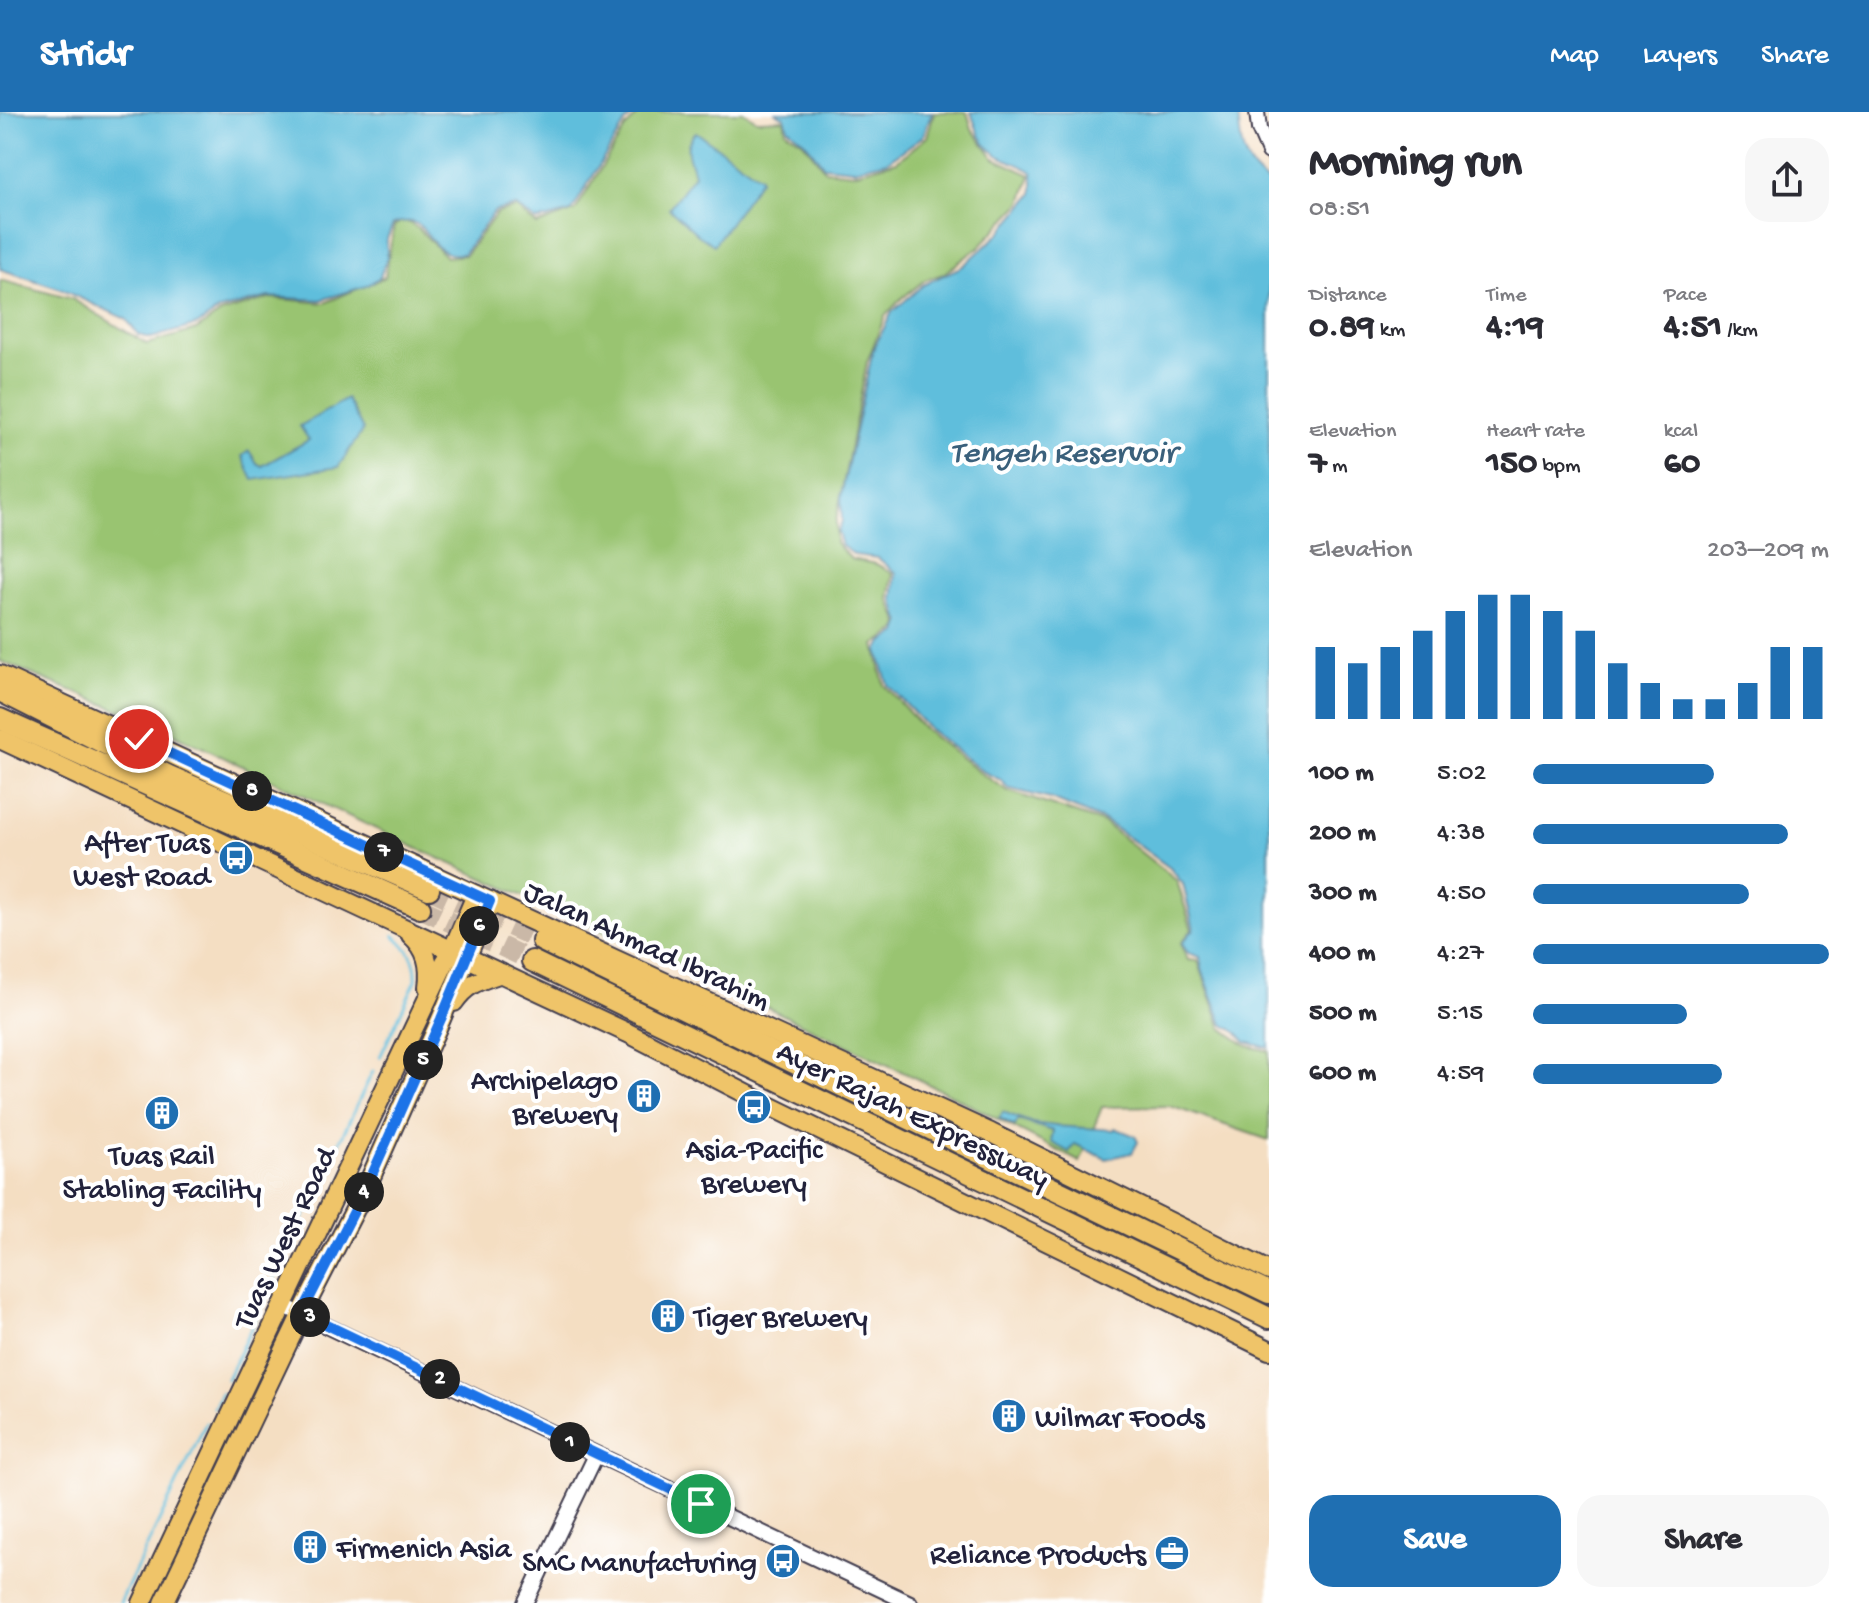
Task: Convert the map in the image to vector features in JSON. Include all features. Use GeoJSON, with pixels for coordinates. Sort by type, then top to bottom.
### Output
{"type":"FeatureCollection","features":[{"type":"Feature","properties":{"kind":"highway"},"geometry":{"type":"LineString","coordinates":[[0,691],[169,776],[429,889]]}},
{"type":"Feature","properties":{"kind":"highway"},"geometry":{"type":"LineString","coordinates":[[0,719],[420,908]]}},
{"type":"Feature","properties":{"kind":"highway","name":"Ayer Rajah Expressway"},"geometry":{"type":"LineString","coordinates":[[542,941],[1269,1293]]}},
{"type":"Feature","properties":{"kind":"highway","name":"Ayer Rajah Expressway"},"geometry":{"type":"LineString","coordinates":[[532,961],[1269,1318]]}},
{"type":"Feature","properties":{"kind":"main road","name":"Jalan Ahmad Ibrahim"},"geometry":{"type":"LineString","coordinates":[[0,675],[991,1133],[1269,1271]]}},
{"type":"Feature","properties":{"kind":"main road"},"geometry":{"type":"LineString","coordinates":[[0,739],[628,1033],[810,1126],[1269,1350]]}},
{"type":"Feature","properties":{"kind":"main road","name":"Tuas West Road"},"geometry":{"type":"LineString","coordinates":[[164,1603],[302,1313],[367,1186],[441,1019],[459,954],[483,898]]}},
{"type":"Feature","properties":{"kind":"main road"},"geometry":{"type":"LineString","coordinates":[[402,928],[420,942],[428,958],[429,982],[423,1011]]}},
{"type":"Feature","properties":{"kind":"main road","name":"Tuas West Road"},"geometry":{"type":"LineString","coordinates":[[142,1603],[445,962],[459,954]]}},
{"type":"Feature","properties":{"kind":"main road"},"geometry":{"type":"LineString","coordinates":[[441,1019],[462,990],[501,973]]}},
{"type":"Feature","properties":{"kind":"street"},"geometry":{"type":"LineString","coordinates":[[1257,112],[1259,129],[1269,152]]}},
{"type":"Feature","properties":{"kind":"street"},"geometry":{"type":"LineString","coordinates":[[282,1305],[910,1603]]}},
{"type":"Feature","properties":{"kind":"street"},"geometry":{"type":"LineString","coordinates":[[525,1603],[596,1455]]}},
{"type":"Feature","properties":{"kind":"green space"},"geometry":{"type":"Polygon","coordinates":[[[641,112],[743,112],[757,120],[784,119],[786,131],[803,142],[825,170],[853,173],[897,161],[927,137],[934,112],[967,112],[972,129],[994,158],[1031,175],[1022,202],[979,247],[943,274],[925,280],[885,316],[867,362],[836,521],[836,543],[851,559],[876,564],[893,573],[889,598],[899,623],[897,630],[875,645],[884,685],[924,729],[1008,791],[1104,823],[1177,881],[1192,930],[1181,943],[1188,960],[1198,961],[1222,1028],[1247,1046],[1269,1051],[1269,1140],[1170,1106],[1102,1107],[1080,1162],[951,1095],[693,972],[425,852],[157,726],[0,661],[0,280],[72,299],[147,344],[196,330],[221,313],[269,298],[325,303],[385,277],[394,226],[404,220],[419,229],[446,257],[465,255],[497,213],[516,208],[537,225],[575,211],[626,127],[641,112]]]}},
{"type":"Feature","properties":{"kind":"water"},"geometry":{"type":"Polygon","coordinates":[[[0,112],[635,112],[625,123],[571,212],[537,221],[515,206],[495,211],[463,254],[445,252],[413,222],[393,224],[380,277],[366,286],[321,300],[268,297],[220,310],[197,325],[151,338],[139,335],[126,319],[58,288],[0,269],[0,112]]]}},
{"type":"Feature","properties":{"kind":"water"},"geometry":{"type":"Polygon","coordinates":[[[774,112],[932,112],[923,136],[888,161],[853,169],[824,166],[805,142],[788,128],[785,117],[774,112]]]}},
{"type":"Feature","properties":{"kind":"water","name":"Tengeh Reservoir"},"geometry":{"type":"Polygon","coordinates":[[[971,112],[1238,112],[1241,143],[1247,161],[1269,183],[1269,1048],[1246,1042],[1223,1024],[1200,957],[1188,953],[1182,943],[1194,929],[1183,884],[1170,868],[1105,821],[1054,800],[1008,788],[929,729],[888,685],[878,651],[883,642],[898,633],[901,623],[893,599],[896,573],[878,558],[855,555],[842,546],[838,532],[842,521],[841,496],[873,350],[892,312],[923,285],[963,266],[999,234],[1033,194],[1033,173],[988,147],[971,112]]]}},
{"type":"Feature","properties":{"kind":"water"},"geometry":{"type":"Polygon","coordinates":[[[696,132],[760,177],[714,245],[698,235],[669,208],[694,175],[688,148],[696,132]]]}},
{"type":"Feature","properties":{"kind":"water"},"geometry":{"type":"Polygon","coordinates":[[[347,399],[363,430],[338,467],[253,480],[242,456],[249,451],[262,466],[309,440],[300,426],[347,399]]]}},
{"type":"Feature","properties":{"kind":"water"},"geometry":{"type":"Polygon","coordinates":[[[1003,1112],[1032,1123],[1115,1128],[1135,1136],[1138,1142],[1132,1153],[1106,1159],[1075,1144],[1069,1152],[1051,1142],[1053,1131],[1018,1120],[1015,1126],[999,1118],[1003,1112]]]}},
{"type":"Feature","properties":{"kind":"waterway"},"geometry":{"type":"LineString","coordinates":[[380,1057],[416,980],[411,955],[394,935]]}},
{"type":"Feature","properties":{"kind":"waterway"},"geometry":{"type":"LineString","coordinates":[[227,1379],[373,1071]]}},
{"type":"Feature","properties":{"kind":"waterway"},"geometry":{"type":"LineString","coordinates":[[214,1408],[221,1393]]}},
{"type":"Feature","properties":{"kind":"waterway"},"geometry":{"type":"LineString","coordinates":[[120,1603],[206,1423]]}},
{"type":"Feature","properties":{"kind":"tunnel"},"geometry":{"type":"LineString","coordinates":[[429,889],[542,941]]}},
{"type":"Feature","properties":{"kind":"tunnel"},"geometry":{"type":"LineString","coordinates":[[420,908],[532,961]]}},
{"type":"Feature","properties":{"kind":"place","name":"After Tuas West Road"},"geometry":{"type":"Point","coordinates":[236,858]}},
{"type":"Feature","properties":{"kind":"place","name":"Archipelago Brewery"},"geometry":{"type":"Point","coordinates":[644,1096]}},
{"type":"Feature","properties":{"kind":"place","name":"Asia-Pacific Brewery"},"geometry":{"type":"Point","coordinates":[754,1107]}},
{"type":"Feature","properties":{"kind":"place","name":"Tuas Rail Stabling Facility"},"geometry":{"type":"Point","coordinates":[162,1113]}},
{"type":"Feature","properties":{"kind":"place","name":"Tiger Brewery"},"geometry":{"type":"Point","coordinates":[668,1316]}},
{"type":"Feature","properties":{"kind":"place","name":"Wilmar Foods"},"geometry":{"type":"Point","coordinates":[1009,1416]}},
{"type":"Feature","properties":{"kind":"place","name":"Firmenich Asia"},"geometry":{"type":"Point","coordinates":[310,1547]}},
{"type":"Feature","properties":{"kind":"place","name":"Reliance Products"},"geometry":{"type":"Point","coordinates":[1172,1553]}},
{"type":"Feature","properties":{"kind":"place","name":"SMC Manufacturing"},"geometry":{"type":"Point","coordinates":[783,1561]}},
{"type":"Feature","properties":{"kind":"route"},"geometry":{"type":"LineString","coordinates":[[139,739],[490,901],[367,1186],[302,1313],[701,1504]]}}]}
